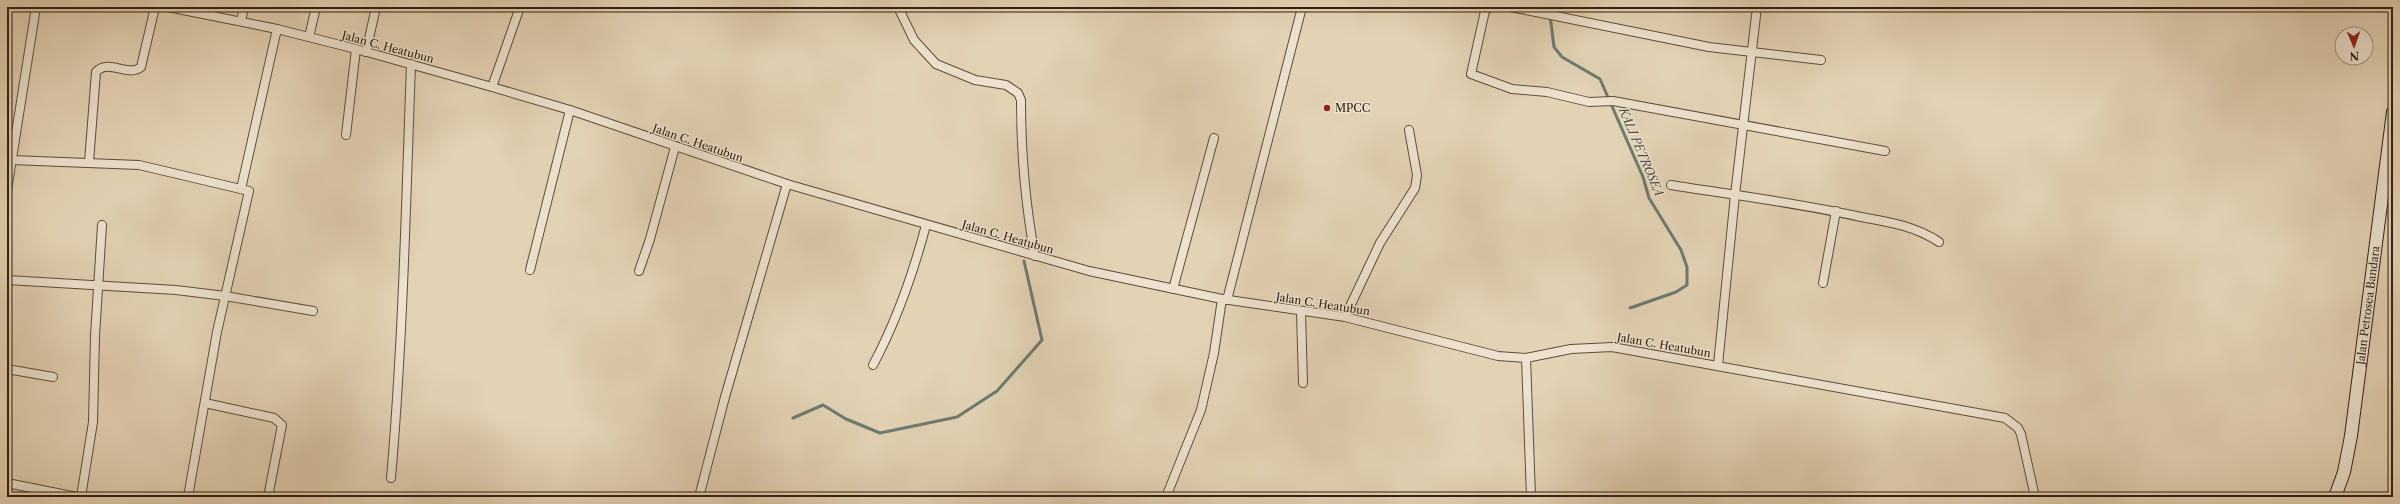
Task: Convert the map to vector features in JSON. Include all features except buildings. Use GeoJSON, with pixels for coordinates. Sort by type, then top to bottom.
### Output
{"type":"FeatureCollection","features":[{"type":"Feature","properties":{"kind":"main road","name":"Jalan Petrosea Bandara"},"geometry":{"type":"LineString","coordinates":[[2335,497],[2344,472],[2351,436],[2393,112]]}},
{"type":"Feature","properties":{"kind":"street"},"geometry":{"type":"LineString","coordinates":[[7,190],[36,7]]}},
{"type":"Feature","properties":{"kind":"street"},"geometry":{"type":"LineString","coordinates":[[89,162],[96,72],[107,66],[132,71],[141,67],[155,7]]}},
{"type":"Feature","properties":{"kind":"street","name":"Jalan C. Heatubun"},"geometry":{"type":"LineString","coordinates":[[168,7],[277,29],[356,49],[492,87],[570,110],[787,184],[1089,271],[1224,300],[1345,317],[1468,350],[1498,356],[1526,358],[1577,348],[1612,347],[2005,418],[2018,428],[2021,434],[2035,497]]}},
{"type":"Feature","properties":{"kind":"street"},"geometry":{"type":"LineString","coordinates":[[240,22],[244,7]]}},
{"type":"Feature","properties":{"kind":"street"},"geometry":{"type":"LineString","coordinates":[[309,37],[316,7]]}},
{"type":"Feature","properties":{"kind":"street"},"geometry":{"type":"LineString","coordinates":[[366,52],[376,7]]}},
{"type":"Feature","properties":{"kind":"street"},"geometry":{"type":"LineString","coordinates":[[492,87],[520,7]]}},
{"type":"Feature","properties":{"kind":"street"},"geometry":{"type":"LineString","coordinates":[[898,7],[914,40],[936,64],[976,80],[1006,85],[1018,93],[1021,100],[1021,147],[1025,206],[1035,256]]}},
{"type":"Feature","properties":{"kind":"street"},"geometry":{"type":"LineString","coordinates":[[1166,497],[1201,410],[1224,300],[1302,7]]}},
{"type":"Feature","properties":{"kind":"street"},"geometry":{"type":"LineString","coordinates":[[1490,7],[1485,11],[1471,74],[1512,89],[1547,92],[1589,102],[1613,101],[1885,151]]}},
{"type":"Feature","properties":{"kind":"street"},"geometry":{"type":"LineString","coordinates":[[1511,7],[1709,47],[1821,60]]}},
{"type":"Feature","properties":{"kind":"street"},"geometry":{"type":"LineString","coordinates":[[1718,365],[1735,195],[1757,7]]}},
{"type":"Feature","properties":{"kind":"street"},"geometry":{"type":"LineString","coordinates":[[241,189],[277,29]]}},
{"type":"Feature","properties":{"kind":"street"},"geometry":{"type":"LineString","coordinates":[[346,135],[356,49]]}},
{"type":"Feature","properties":{"kind":"street"},"geometry":{"type":"LineString","coordinates":[[391,478],[399,374],[411,64]]}},
{"type":"Feature","properties":{"kind":"street"},"geometry":{"type":"LineString","coordinates":[[530,270],[570,110]]}},
{"type":"Feature","properties":{"kind":"street"},"geometry":{"type":"LineString","coordinates":[[1345,317],[1380,244],[1415,188],[1417,175],[1409,130]]}},
{"type":"Feature","properties":{"kind":"street"},"geometry":{"type":"LineString","coordinates":[[1173,289],[1214,138]]}},
{"type":"Feature","properties":{"kind":"street"},"geometry":{"type":"LineString","coordinates":[[640,271],[675,147]]}},
{"type":"Feature","properties":{"kind":"street"},"geometry":{"type":"LineString","coordinates":[[11,160],[139,165],[249,191],[226,296],[188,497]]}},
{"type":"Feature","properties":{"kind":"street"},"geometry":{"type":"LineString","coordinates":[[699,497],[725,397],[787,184]]}},
{"type":"Feature","properties":{"kind":"street"},"geometry":{"type":"LineString","coordinates":[[1671,185],[1836,211],[1916,229],[1939,242]]}},
{"type":"Feature","properties":{"kind":"street"},"geometry":{"type":"LineString","coordinates":[[1823,283],[1836,211]]}},
{"type":"Feature","properties":{"kind":"street"},"geometry":{"type":"LineString","coordinates":[[81,497],[93,422],[98,284],[102,225]]}},
{"type":"Feature","properties":{"kind":"street"},"geometry":{"type":"LineString","coordinates":[[873,365],[896,318],[916,264],[926,225]]}},
{"type":"Feature","properties":{"kind":"street"},"geometry":{"type":"LineString","coordinates":[[7,280],[98,284],[226,296],[313,311]]}},
{"type":"Feature","properties":{"kind":"street"},"geometry":{"type":"LineString","coordinates":[[1301,311],[1303,383]]}},
{"type":"Feature","properties":{"kind":"street"},"geometry":{"type":"LineString","coordinates":[[1526,358],[1531,497]]}},
{"type":"Feature","properties":{"kind":"street"},"geometry":{"type":"LineString","coordinates":[[7,369],[53,377]]}},
{"type":"Feature","properties":{"kind":"street"},"geometry":{"type":"LineString","coordinates":[[205,402],[274,418],[282,425],[268,497]]}},
{"type":"Feature","properties":{"kind":"street"},"geometry":{"type":"LineString","coordinates":[[7,483],[77,497]]}},
{"type":"Feature","properties":{"kind":"waterway","name":"KALI PETROSEA"},"geometry":{"type":"LineString","coordinates":[[1549,7],[1554,47],[1562,57],[1600,79],[1643,177],[1649,198],[1681,250],[1687,267],[1687,285],[1676,292],[1630,308]]}},
{"type":"Feature","properties":{"kind":"waterway"},"geometry":{"type":"LineString","coordinates":[[793,418],[823,405],[846,419],[880,433],[957,417],[997,391],[1042,340],[1024,261]]}},
{"type":"Feature","properties":{"kind":"place","name":"MPCC"},"geometry":{"type":"Point","coordinates":[1327,108]}}]}
